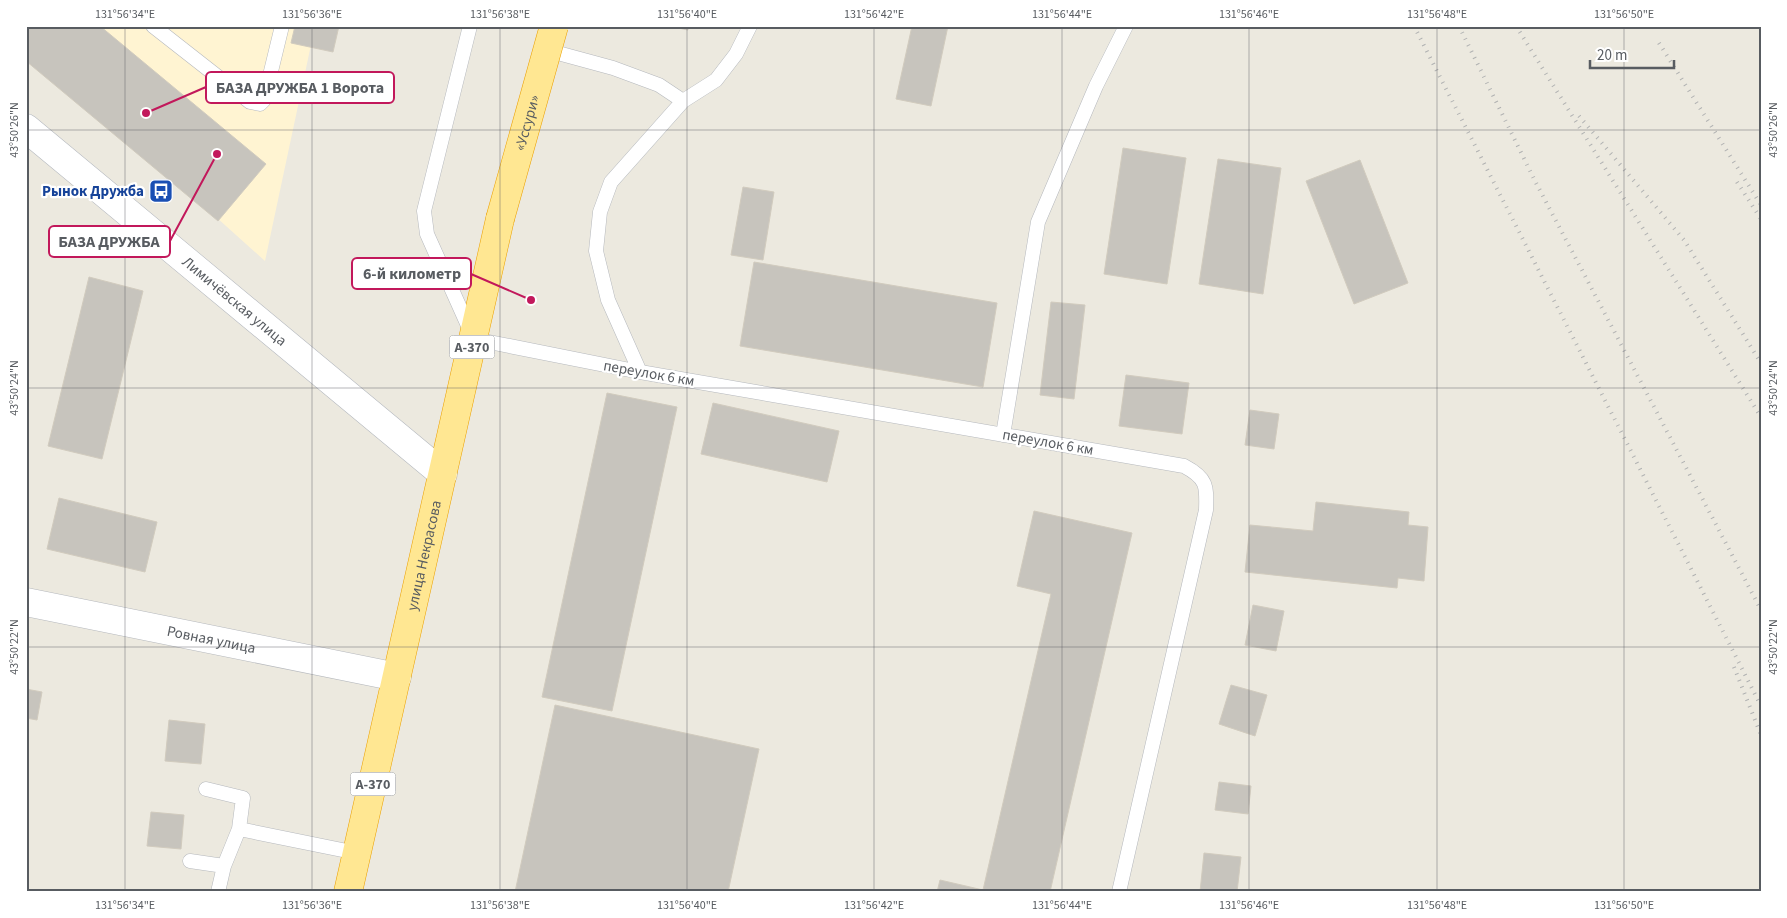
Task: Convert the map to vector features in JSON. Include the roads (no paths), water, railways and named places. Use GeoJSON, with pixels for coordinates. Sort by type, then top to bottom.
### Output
{"type":"FeatureCollection","features":[{"type":"Feature","properties":{"kind":"highway","name":"«Уссури»"},"geometry":{"type":"LineString","coordinates":[[500,219],[548,38]]}},
{"type":"Feature","properties":{"kind":"highway","name":"улица Некрасова"},"geometry":{"type":"LineString","coordinates":[[348,892],[500,219]]}},
{"type":"Feature","properties":{"kind":"main road","name":"Лимичёвская улица"},"geometry":{"type":"LineString","coordinates":[[26,128],[443,474]]}},
{"type":"Feature","properties":{"kind":"main road","name":"Ровная улица"},"geometry":{"type":"LineString","coordinates":[[26,602],[397,677]]}},
{"type":"Feature","properties":{"kind":"lane"},"geometry":{"type":"LineString","coordinates":[[153,26],[250,102],[260,104],[264,100],[282,26]]}},
{"type":"Feature","properties":{"kind":"lane"},"geometry":{"type":"LineString","coordinates":[[470,26],[424,211],[427,234],[474,339]]}},
{"type":"Feature","properties":{"kind":"lane"},"geometry":{"type":"LineString","coordinates":[[640,372],[608,300],[596,251],[600,212],[611,182],[683,101],[716,80],[736,54],[750,26]]}},
{"type":"Feature","properties":{"kind":"lane"},"geometry":{"type":"LineString","coordinates":[[1003,434],[1038,222],[1096,86],[1126,26]]}},
{"type":"Feature","properties":{"kind":"lane"},"geometry":{"type":"LineString","coordinates":[[548,38],[614,68],[659,85],[683,101]]}},
{"type":"Feature","properties":{"kind":"lane","name":"переулок 6 км"},"geometry":{"type":"LineString","coordinates":[[474,339],[640,372],[1184,466],[1197,473],[1207,488],[1206,510],[1120,892]]}},
{"type":"Feature","properties":{"kind":"lane"},"geometry":{"type":"LineString","coordinates":[[206,789],[243,798],[239,829],[224,866],[218,892]]}},
{"type":"Feature","properties":{"kind":"lane"},"geometry":{"type":"LineString","coordinates":[[239,829],[357,853]]}},
{"type":"Feature","properties":{"kind":"lane"},"geometry":{"type":"LineString","coordinates":[[190,861],[224,866]]}},
{"type":"Feature","properties":{"kind":"railway"},"geometry":{"type":"LineString","coordinates":[[1414,26],[1761,706]]}},
{"type":"Feature","properties":{"kind":"railway"},"geometry":{"type":"LineString","coordinates":[[1459,26],[1535,181],[1761,610]]}},
{"type":"Feature","properties":{"kind":"railway"},"geometry":{"type":"LineString","coordinates":[[1516,26],[1761,417]]}},
{"type":"Feature","properties":{"kind":"railway"},"geometry":{"type":"LineString","coordinates":[[1659,43],[1761,205]]}},
{"type":"Feature","properties":{"kind":"railway"},"geometry":{"type":"LineString","coordinates":[[1579,116],[1684,240],[1761,363]]}},
{"type":"Feature","properties":{"kind":"railway"},"geometry":{"type":"LineString","coordinates":[[1737,182],[1761,219]]}},
{"type":"Feature","properties":{"kind":"railway"},"geometry":{"type":"LineString","coordinates":[[1734,667],[1761,735]]}},
{"type":"Feature","properties":{"kind":"place","name":"БАЗА ДРУЖБА 1 Ворота"},"geometry":{"type":"Point","coordinates":[146,113]}},
{"type":"Feature","properties":{"kind":"place","name":"БАЗА ДРУЖБА"},"geometry":{"type":"Point","coordinates":[217,154]}},
{"type":"Feature","properties":{"kind":"place","name":"Рынок Дружба"},"geometry":{"type":"Point","coordinates":[161,191]}},
{"type":"Feature","properties":{"kind":"place","name":"6-й километр"},"geometry":{"type":"Point","coordinates":[531,300]}}]}
